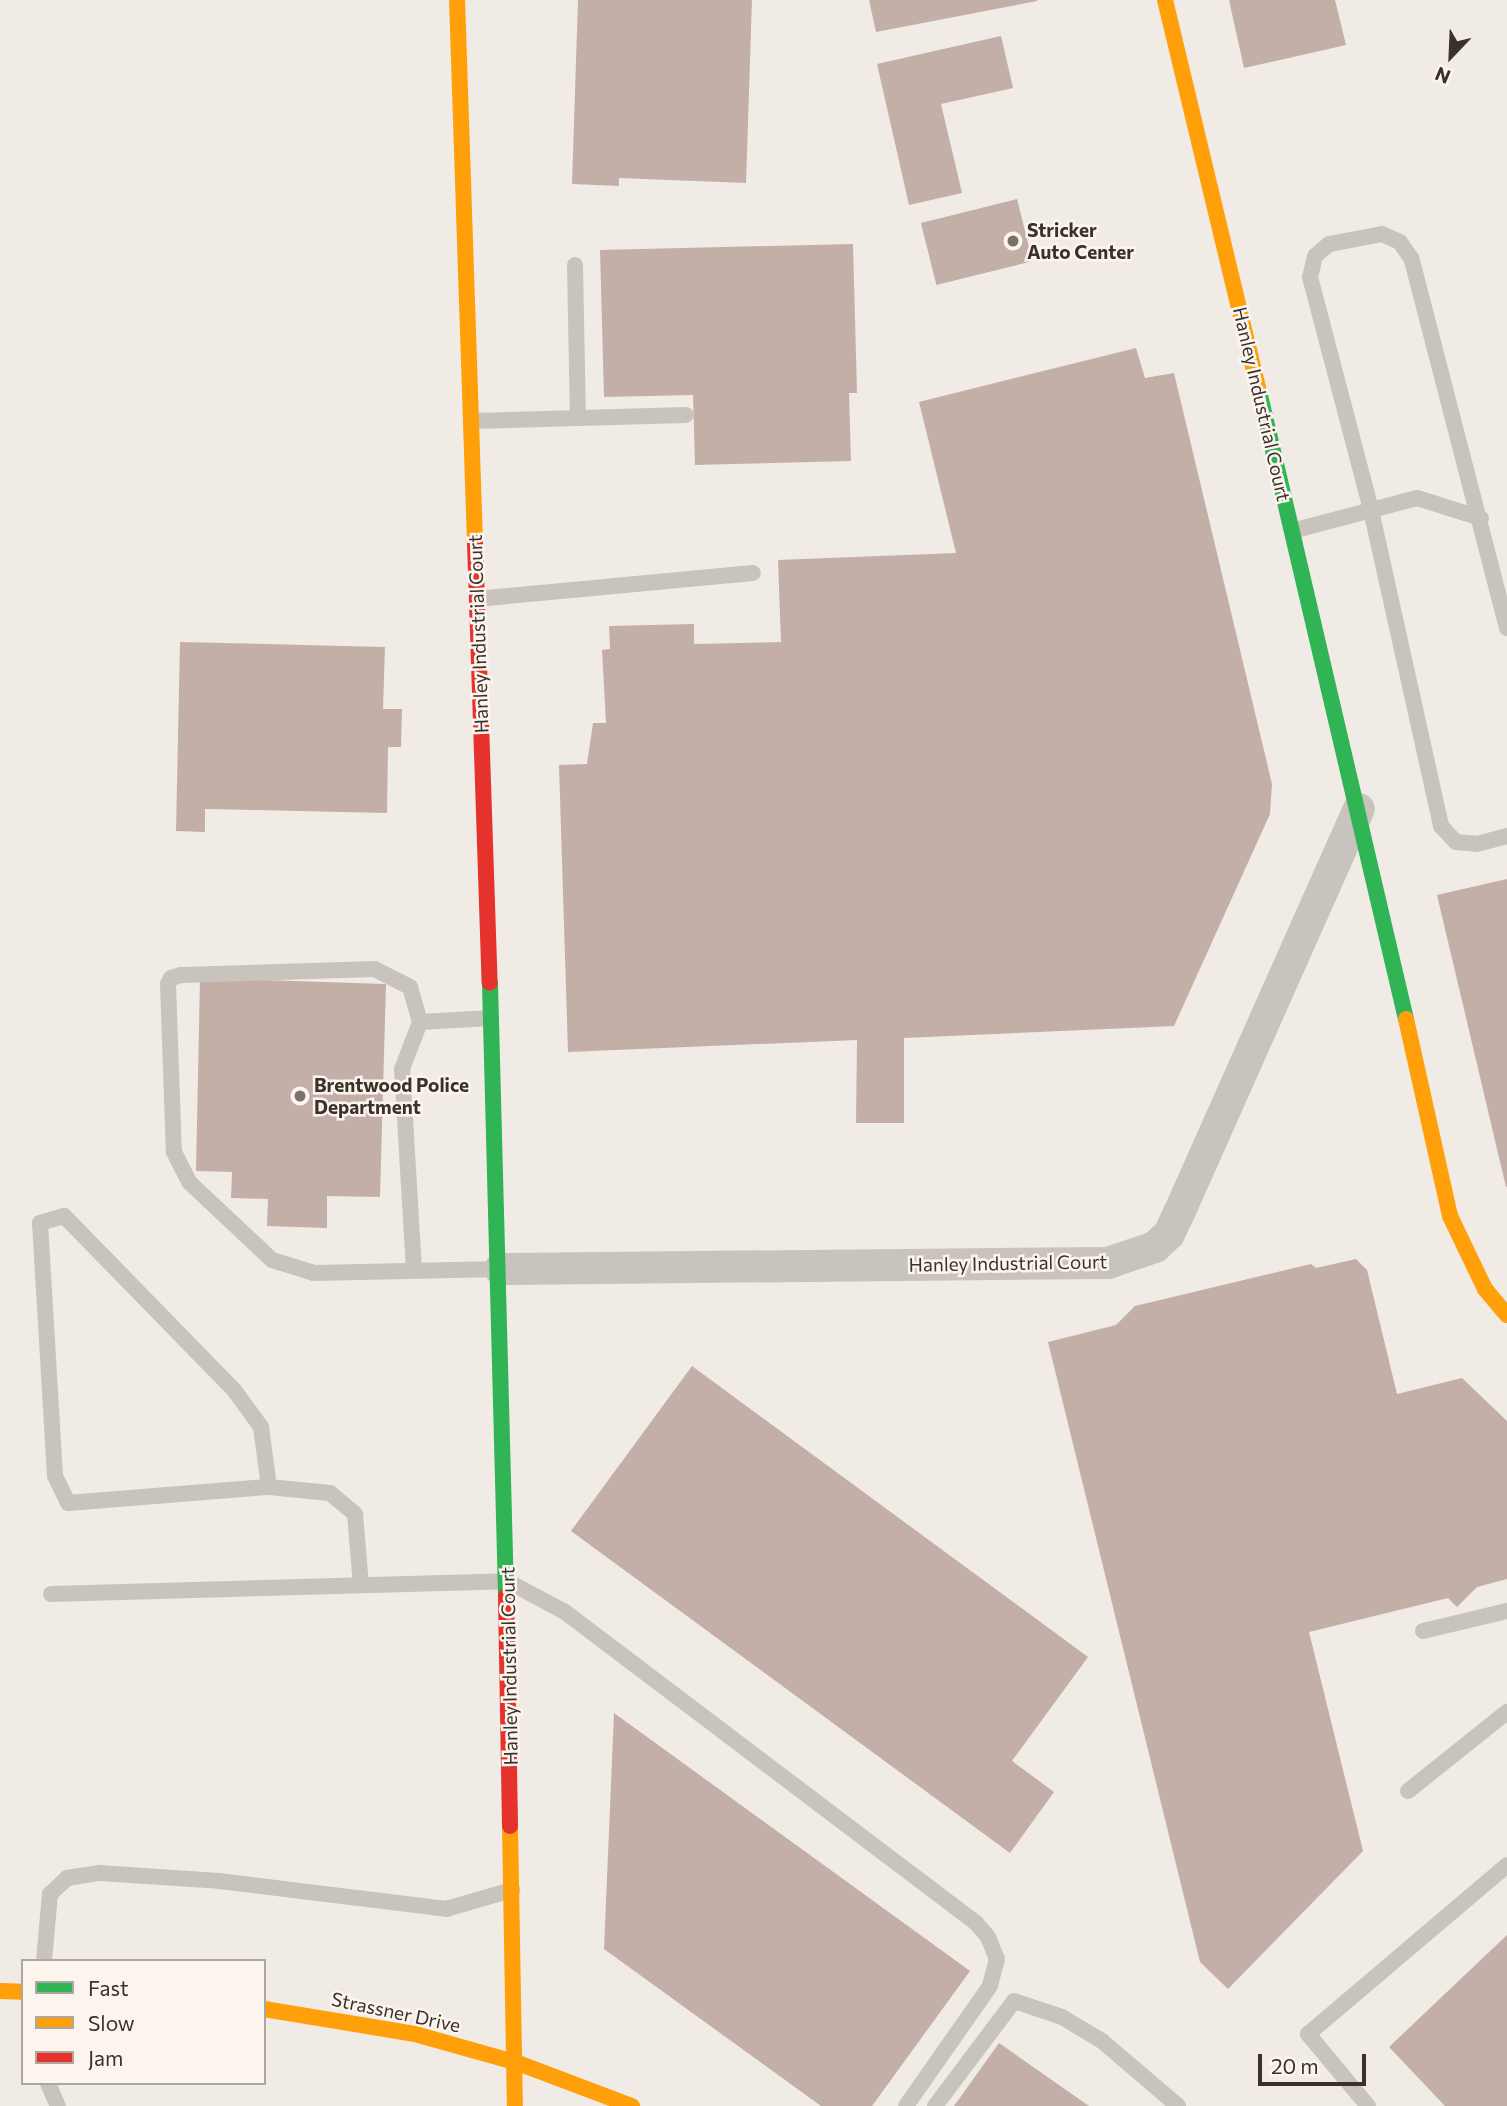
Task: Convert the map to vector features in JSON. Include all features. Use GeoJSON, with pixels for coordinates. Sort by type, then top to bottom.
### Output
{"type":"FeatureCollection","features":[{"type":"Feature","properties":{"kind":"street","name":"Hanley Industrial Court"},"geometry":{"type":"LineString","coordinates":[[457,0],[500,1269],[518,2063],[516,2106]]}},
{"type":"Feature","properties":{"kind":"street","name":"Hanley Industrial Court"},"geometry":{"type":"LineString","coordinates":[[1165,0],[1359,809],[1450,1216],[1485,1289],[1507,1315]]}},
{"type":"Feature","properties":{"kind":"street","name":"Hanley Industrial Court"},"geometry":{"type":"LineString","coordinates":[[500,1269],[1108,1263],[1155,1247],[1169,1234],[1180,1213],[1359,809]]}},
{"type":"Feature","properties":{"kind":"street"},"geometry":{"type":"LineString","coordinates":[[0,1991],[21,1992]]}},
{"type":"Feature","properties":{"kind":"street","name":"Strassner Drive"},"geometry":{"type":"LineString","coordinates":[[266,2009],[415,2034],[518,2063]]}},
{"type":"Feature","properties":{"kind":"street"},"geometry":{"type":"LineString","coordinates":[[518,2063],[632,2106]]}},
{"type":"Feature","properties":{"kind":"lane"},"geometry":{"type":"LineString","coordinates":[[1507,628],[1481,518],[1411,258],[1400,242],[1382,234],[1329,244],[1315,256],[1310,276],[1371,510],[1441,827],[1456,842],[1477,844],[1507,836]]}},
{"type":"Feature","properties":{"kind":"lane"},"geometry":{"type":"LineString","coordinates":[[575,265],[578,418]]}},
{"type":"Feature","properties":{"kind":"lane"},"geometry":{"type":"LineString","coordinates":[[471,421],[686,415]]}},
{"type":"Feature","properties":{"kind":"lane"},"geometry":{"type":"LineString","coordinates":[[1292,531],[1417,498],[1481,518]]}},
{"type":"Feature","properties":{"kind":"lane"},"geometry":{"type":"LineString","coordinates":[[477,599],[753,573]]}},
{"type":"Feature","properties":{"kind":"lane"},"geometry":{"type":"LineString","coordinates":[[414,1270],[402,1069],[420,1022],[410,987],[375,969],[181,975],[171,978],[168,984],[174,1152],[189,1182],[272,1259],[314,1273],[500,1269]]}},
{"type":"Feature","properties":{"kind":"lane"},"geometry":{"type":"LineString","coordinates":[[420,1022],[491,1018]]}},
{"type":"Feature","properties":{"kind":"lane"},"geometry":{"type":"LineString","coordinates":[[269,1487],[261,1427],[234,1390],[64,1216],[40,1223],[55,1476],[68,1503],[269,1487],[330,1493],[355,1514],[361,1586]]}},
{"type":"Feature","properties":{"kind":"lane"},"geometry":{"type":"LineString","coordinates":[[51,1594],[507,1581],[565,1612],[988,1937],[997,1959],[990,1986],[906,2106]]}},
{"type":"Feature","properties":{"kind":"lane"},"geometry":{"type":"LineString","coordinates":[[1423,1630],[1507,1611]]}},
{"type":"Feature","properties":{"kind":"lane"},"geometry":{"type":"LineString","coordinates":[[1408,1791],[1507,1712]]}},
{"type":"Feature","properties":{"kind":"lane"},"geometry":{"type":"LineString","coordinates":[[1368,2106],[1308,2034],[1507,1865]]}},
{"type":"Feature","properties":{"kind":"lane"},"geometry":{"type":"LineString","coordinates":[[44,1959],[50,1894],[67,1878],[100,1873],[219,1881],[446,1909],[514,1889]]}},
{"type":"Feature","properties":{"kind":"lane"},"geometry":{"type":"LineString","coordinates":[[935,2106],[1014,2001],[1062,2017],[1102,2041],[1178,2106]]}},
{"type":"Feature","properties":{"kind":"lane"},"geometry":{"type":"LineString","coordinates":[[49,2085],[58,2106]]}},
{"type":"Feature","properties":{"kind":"building"},"geometry":{"type":"Polygon","coordinates":[[[578,0],[752,0],[746,183],[619,178],[619,186],[572,184],[578,0]]]}},
{"type":"Feature","properties":{"kind":"building"},"geometry":{"type":"Polygon","coordinates":[[[869,0],[1037,0],[1037,1],[876,32],[869,0]]]}},
{"type":"Feature","properties":{"kind":"building"},"geometry":{"type":"Polygon","coordinates":[[[1229,0],[1335,0],[1346,45],[1244,68],[1229,0]]]}},
{"type":"Feature","properties":{"kind":"building"},"geometry":{"type":"Polygon","coordinates":[[[1001,36],[1013,88],[941,104],[962,193],[909,205],[877,64],[1001,36]]]}},
{"type":"Feature","properties":{"kind":"building"},"geometry":{"type":"Polygon","coordinates":[[[1017,199],[1032,261],[936,285],[921,223],[1017,199]]]}},
{"type":"Feature","properties":{"kind":"building"},"geometry":{"type":"Polygon","coordinates":[[[853,244],[857,393],[849,393],[851,461],[695,465],[693,395],[604,397],[600,250],[853,244]]]}},
{"type":"Feature","properties":{"kind":"building"},"geometry":{"type":"Polygon","coordinates":[[[1136,348],[1145,378],[1174,373],[1272,784],[1270,814],[1174,1026],[904,1038],[904,1123],[856,1123],[857,1040],[568,1052],[559,765],[587,764],[593,723],[606,723],[602,650],[610,649],[609,626],[694,624],[694,644],[781,642],[778,560],[956,553],[919,402],[1136,348]]]}},
{"type":"Feature","properties":{"kind":"building"},"geometry":{"type":"Polygon","coordinates":[[[180,642],[385,647],[383,709],[402,709],[401,747],[388,747],[387,813],[205,809],[205,832],[176,831],[180,642]]]}},
{"type":"Feature","properties":{"kind":"building"},"geometry":{"type":"Polygon","coordinates":[[[1507,879],[1507,1187],[1506,1187],[1437,895],[1507,879]]]}},
{"type":"Feature","properties":{"kind":"building"},"geometry":{"type":"Polygon","coordinates":[[[200,978],[386,984],[380,1197],[327,1196],[327,1228],[267,1226],[268,1199],[231,1198],[232,1172],[196,1171],[200,978]]]}},
{"type":"Feature","properties":{"kind":"building"},"geometry":{"type":"Polygon","coordinates":[[[1356,1259],[1367,1270],[1397,1394],[1462,1378],[1507,1421],[1507,1579],[1477,1587],[1457,1607],[1448,1598],[1309,1632],[1363,1851],[1228,1989],[1200,1962],[1048,1342],[1116,1325],[1135,1306],[1311,1264],[1316,1268],[1356,1259]]]}},
{"type":"Feature","properties":{"kind":"building"},"geometry":{"type":"Polygon","coordinates":[[[692,1366],[1088,1657],[1012,1761],[1054,1792],[1010,1853],[571,1531],[692,1366]]]}},
{"type":"Feature","properties":{"kind":"building"},"geometry":{"type":"Polygon","coordinates":[[[614,1713],[970,1971],[872,2106],[821,2106],[604,1949],[614,1713]]]}},
{"type":"Feature","properties":{"kind":"building"},"geometry":{"type":"Polygon","coordinates":[[[1507,1935],[1507,2106],[1445,2106],[1389,2047],[1507,1935]]]}},
{"type":"Feature","properties":{"kind":"building"},"geometry":{"type":"Polygon","coordinates":[[[999,2043],[1089,2106],[954,2106],[999,2043]]]}},
{"type":"Feature","properties":{"kind":"traffic: fast"},"geometry":{"type":"LineString","coordinates":[[1259,391],[1406,1019]]}},
{"type":"Feature","properties":{"kind":"traffic: fast"},"geometry":{"type":"LineString","coordinates":[[490,983],[506,1596]]}},
{"type":"Feature","properties":{"kind":"traffic: slow"},"geometry":{"type":"LineString","coordinates":[[457,0],[475,542]]}},
{"type":"Feature","properties":{"kind":"traffic: slow"},"geometry":{"type":"LineString","coordinates":[[1165,0],[1259,391]]}},
{"type":"Feature","properties":{"kind":"traffic: slow"},"geometry":{"type":"LineString","coordinates":[[1406,1019],[1450,1216],[1485,1289],[1507,1315]]}},
{"type":"Feature","properties":{"kind":"traffic: slow"},"geometry":{"type":"LineString","coordinates":[[510,1826],[515,2106]]}},
{"type":"Feature","properties":{"kind":"traffic: slow"},"geometry":{"type":"LineString","coordinates":[[0,1991],[21,1992]]}},
{"type":"Feature","properties":{"kind":"traffic: slow"},"geometry":{"type":"LineString","coordinates":[[266,2009],[415,2034],[518,2063],[632,2106]]}},
{"type":"Feature","properties":{"kind":"traffic: jam"},"geometry":{"type":"LineString","coordinates":[[475,542],[490,983]]}},
{"type":"Feature","properties":{"kind":"traffic: jam"},"geometry":{"type":"LineString","coordinates":[[506,1596],[510,1826]]}},
{"type":"Feature","properties":{"kind":"place","name":"Stricker Auto Center"},"geometry":{"type":"Point","coordinates":[1013,241]}},
{"type":"Feature","properties":{"kind":"place","name":"Brentwood Police Department"},"geometry":{"type":"Point","coordinates":[300,1096]}}]}
